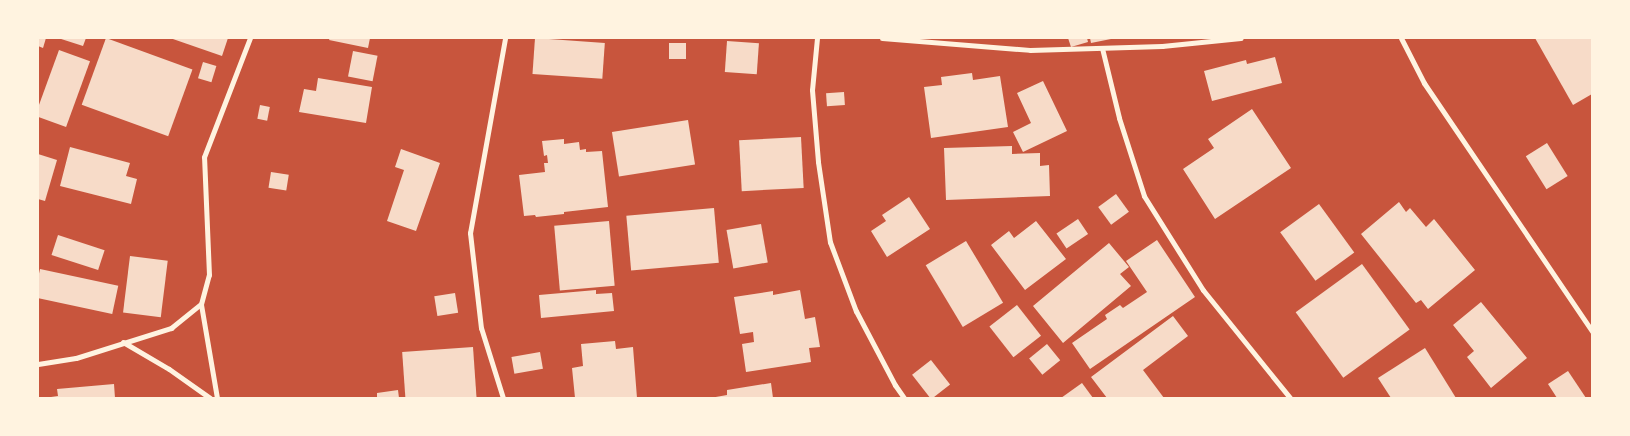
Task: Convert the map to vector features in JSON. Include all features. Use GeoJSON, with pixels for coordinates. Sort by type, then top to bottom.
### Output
{"type":"FeatureCollection","features":[{"type":"Feature","properties":{"kind":"street"},"geometry":{"type":"LineString","coordinates":[[217,398],[201,304],[209,274],[204,157],[250,38]]}},
{"type":"Feature","properties":{"kind":"street"},"geometry":{"type":"LineString","coordinates":[[503,398],[481,328],[470,233],[505,38]]}},
{"type":"Feature","properties":{"kind":"street"},"geometry":{"type":"LineString","coordinates":[[817,38],[812,90],[818,162],[830,242],[856,311],[895,385],[904,398]]}},
{"type":"Feature","properties":{"kind":"street"},"geometry":{"type":"LineString","coordinates":[[882,38],[1030,50],[1162,46],[1241,38]]}},
{"type":"Feature","properties":{"kind":"street"},"geometry":{"type":"LineString","coordinates":[[1401,38],[1424,82],[1592,331]]}},
{"type":"Feature","properties":{"kind":"street"},"geometry":{"type":"LineString","coordinates":[[1102,48],[1119,118],[1144,196],[1203,290],[1290,398]]}},
{"type":"Feature","properties":{"kind":"street"},"geometry":{"type":"LineString","coordinates":[[38,364],[76,358],[171,328],[201,304]]}},
{"type":"Feature","properties":{"kind":"street"},"geometry":{"type":"LineString","coordinates":[[123,342],[169,369],[210,398]]}},
{"type":"Feature","properties":{"kind":"building"},"geometry":{"type":"Polygon","coordinates":[[[38,38],[46,38],[43,48],[38,46],[38,38]]]}},
{"type":"Feature","properties":{"kind":"building"},"geometry":{"type":"Polygon","coordinates":[[[58,38],[86,38],[83,46],[58,38]]]}},
{"type":"Feature","properties":{"kind":"building"},"geometry":{"type":"Polygon","coordinates":[[[106,38],[192,69],[168,136],[82,105],[106,38]]]}},
{"type":"Feature","properties":{"kind":"building"},"geometry":{"type":"Polygon","coordinates":[[[170,38],[228,38],[222,56],[170,38]]]}},
{"type":"Feature","properties":{"kind":"building"},"geometry":{"type":"Polygon","coordinates":[[[330,38],[370,38],[368,48],[329,40],[330,38]]]}},
{"type":"Feature","properties":{"kind":"building"},"geometry":{"type":"Polygon","coordinates":[[[535,38],[605,43],[602,79],[532,74],[535,38]]]}},
{"type":"Feature","properties":{"kind":"building"},"geometry":{"type":"Polygon","coordinates":[[[1068,38],[1087,38],[1088,42],[1071,47],[1068,38]]]}},
{"type":"Feature","properties":{"kind":"building"},"geometry":{"type":"Polygon","coordinates":[[[1090,38],[1116,38],[1091,43],[1090,38]]]}},
{"type":"Feature","properties":{"kind":"building"},"geometry":{"type":"Polygon","coordinates":[[[1535,38],[1592,38],[1592,94],[1573,105],[1535,38]]]}},
{"type":"Feature","properties":{"kind":"building"},"geometry":{"type":"Polygon","coordinates":[[[727,41],[759,43],[757,74],[725,72],[727,41]]]}},
{"type":"Feature","properties":{"kind":"building"},"geometry":{"type":"Polygon","coordinates":[[[669,43],[686,43],[686,59],[669,59],[669,43]]]}},
{"type":"Feature","properties":{"kind":"building"},"geometry":{"type":"Polygon","coordinates":[[[59,50],[90,61],[66,127],[38,117],[38,108],[59,50]]]}},
{"type":"Feature","properties":{"kind":"building"},"geometry":{"type":"Polygon","coordinates":[[[353,51],[378,56],[373,81],[348,77],[353,51]]]}},
{"type":"Feature","properties":{"kind":"building"},"geometry":{"type":"Polygon","coordinates":[[[1275,57],[1282,83],[1212,101],[1204,71],[1246,60],[1247,64],[1275,57]]]}},
{"type":"Feature","properties":{"kind":"building"},"geometry":{"type":"Polygon","coordinates":[[[203,62],[216,66],[211,82],[198,78],[203,62]]]}},
{"type":"Feature","properties":{"kind":"building"},"geometry":{"type":"Polygon","coordinates":[[[972,73],[973,80],[1000,76],[1008,127],[931,138],[924,87],[942,85],[941,77],[972,73]]]}},
{"type":"Feature","properties":{"kind":"building"},"geometry":{"type":"Polygon","coordinates":[[[318,78],[372,87],[366,123],[299,112],[304,89],[316,91],[318,78]]]}},
{"type":"Feature","properties":{"kind":"building"},"geometry":{"type":"Polygon","coordinates":[[[1043,81],[1067,131],[1023,152],[1013,132],[1031,123],[1017,93],[1043,81]]]}},
{"type":"Feature","properties":{"kind":"building"},"geometry":{"type":"Polygon","coordinates":[[[844,92],[845,105],[827,106],[826,93],[844,92]]]}},
{"type":"Feature","properties":{"kind":"building"},"geometry":{"type":"Polygon","coordinates":[[[260,105],[270,107],[267,121],[257,119],[260,105]]]}},
{"type":"Feature","properties":{"kind":"building"},"geometry":{"type":"Polygon","coordinates":[[[1252,109],[1291,168],[1215,219],[1183,169],[1214,148],[1208,139],[1252,109]]]}},
{"type":"Feature","properties":{"kind":"building"},"geometry":{"type":"Polygon","coordinates":[[[688,120],[695,164],[619,176],[612,132],[688,120]]]}},
{"type":"Feature","properties":{"kind":"building"},"geometry":{"type":"Polygon","coordinates":[[[801,137],[804,188],[742,191],[739,140],[801,137]]]}},
{"type":"Feature","properties":{"kind":"building"},"geometry":{"type":"Polygon","coordinates":[[[564,139],[564,144],[579,142],[580,150],[586,149],[586,152],[602,151],[608,207],[536,217],[535,215],[524,216],[519,175],[545,172],[544,163],[548,163],[547,155],[544,156],[542,141],[564,139]]]}},
{"type":"Feature","properties":{"kind":"building"},"geometry":{"type":"Polygon","coordinates":[[[1547,143],[1568,176],[1546,189],[1526,156],[1547,143]]]}},
{"type":"Feature","properties":{"kind":"building"},"geometry":{"type":"Polygon","coordinates":[[[1012,146],[1012,154],[1040,153],[1040,166],[1049,165],[1050,196],[946,200],[944,148],[1012,146]]]}},
{"type":"Feature","properties":{"kind":"building"},"geometry":{"type":"Polygon","coordinates":[[[70,147],[130,163],[126,176],[137,179],[131,204],[60,186],[70,147]]]}},
{"type":"Feature","properties":{"kind":"building"},"geometry":{"type":"Polygon","coordinates":[[[401,149],[440,163],[416,231],[387,221],[404,170],[395,167],[401,149]]]}},
{"type":"Feature","properties":{"kind":"building"},"geometry":{"type":"Polygon","coordinates":[[[38,154],[57,160],[45,201],[38,199],[38,154]]]}},
{"type":"Feature","properties":{"kind":"building"},"geometry":{"type":"Polygon","coordinates":[[[271,172],[289,175],[286,191],[268,188],[271,172]]]}},
{"type":"Feature","properties":{"kind":"building"},"geometry":{"type":"Polygon","coordinates":[[[1116,194],[1129,212],[1111,225],[1098,207],[1116,194]]]}},
{"type":"Feature","properties":{"kind":"building"},"geometry":{"type":"Polygon","coordinates":[[[909,197],[930,229],[887,257],[871,231],[886,221],[882,215],[909,197]]]}},
{"type":"Feature","properties":{"kind":"building"},"geometry":{"type":"Polygon","coordinates":[[[1399,202],[1406,212],[1410,208],[1426,227],[1434,219],[1475,270],[1428,309],[1421,300],[1416,303],[1361,234],[1399,202]]]}},
{"type":"Feature","properties":{"kind":"building"},"geometry":{"type":"Polygon","coordinates":[[[1319,204],[1354,253],[1315,281],[1280,232],[1319,204]]]}},
{"type":"Feature","properties":{"kind":"building"},"geometry":{"type":"Polygon","coordinates":[[[714,208],[719,263],[631,270],[626,216],[714,208]]]}},
{"type":"Feature","properties":{"kind":"building"},"geometry":{"type":"Polygon","coordinates":[[[1078,219],[1088,234],[1067,248],[1056,234],[1078,219]]]}},
{"type":"Feature","properties":{"kind":"building"},"geometry":{"type":"Polygon","coordinates":[[[609,221],[615,286],[560,291],[554,226],[609,221]]]}},
{"type":"Feature","properties":{"kind":"building"},"geometry":{"type":"Polygon","coordinates":[[[1036,221],[1066,259],[1025,290],[991,245],[1009,231],[1014,238],[1036,221]]]}},
{"type":"Feature","properties":{"kind":"building"},"geometry":{"type":"Polygon","coordinates":[[[761,224],[768,262],[733,268],[727,230],[761,224]]]}},
{"type":"Feature","properties":{"kind":"building"},"geometry":{"type":"Polygon","coordinates":[[[58,235],[105,250],[98,270],[52,255],[58,235]]]}},
{"type":"Feature","properties":{"kind":"building"},"geometry":{"type":"Polygon","coordinates":[[[1157,240],[1195,297],[1090,369],[1072,343],[1107,319],[1105,315],[1120,305],[1123,308],[1147,292],[1126,261],[1157,240]]]}},
{"type":"Feature","properties":{"kind":"building"},"geometry":{"type":"Polygon","coordinates":[[[966,241],[1003,303],[963,327],[926,265],[966,241]]]}},
{"type":"Feature","properties":{"kind":"building"},"geometry":{"type":"Polygon","coordinates":[[[1109,243],[1129,267],[1120,274],[1131,286],[1063,343],[1033,306],[1109,243]]]}},
{"type":"Feature","properties":{"kind":"building"},"geometry":{"type":"Polygon","coordinates":[[[130,256],[168,261],[161,317],[123,313],[130,256]]]}},
{"type":"Feature","properties":{"kind":"building"},"geometry":{"type":"Polygon","coordinates":[[[1362,264],[1410,330],[1343,378],[1296,312],[1362,264]]]}},
{"type":"Feature","properties":{"kind":"building"},"geometry":{"type":"Polygon","coordinates":[[[40,269],[118,286],[112,314],[38,298],[40,269]]]}},
{"type":"Feature","properties":{"kind":"building"},"geometry":{"type":"Polygon","coordinates":[[[596,290],[596,294],[612,293],[614,311],[541,318],[539,295],[596,290]]]}},
{"type":"Feature","properties":{"kind":"building"},"geometry":{"type":"Polygon","coordinates":[[[800,290],[805,319],[815,317],[820,347],[809,348],[811,362],[746,372],[742,344],[754,342],[753,332],[740,334],[734,297],[773,291],[773,295],[800,290]]]}},
{"type":"Feature","properties":{"kind":"building"},"geometry":{"type":"Polygon","coordinates":[[[455,293],[458,313],[437,316],[434,296],[455,293]]]}},
{"type":"Feature","properties":{"kind":"building"},"geometry":{"type":"Polygon","coordinates":[[[1481,302],[1527,358],[1491,388],[1467,357],[1474,351],[1453,325],[1481,302]]]}},
{"type":"Feature","properties":{"kind":"building"},"geometry":{"type":"Polygon","coordinates":[[[1017,305],[1041,336],[1013,357],[989,327],[1017,305]]]}},
{"type":"Feature","properties":{"kind":"building"},"geometry":{"type":"Polygon","coordinates":[[[1173,316],[1188,336],[1143,370],[1164,398],[1107,398],[1091,377],[1173,316]]]}},
{"type":"Feature","properties":{"kind":"building"},"geometry":{"type":"Polygon","coordinates":[[[615,341],[616,349],[633,347],[637,398],[575,398],[572,368],[583,366],[581,344],[615,341]]]}},
{"type":"Feature","properties":{"kind":"building"},"geometry":{"type":"Polygon","coordinates":[[[1047,344],[1060,360],[1042,375],[1029,358],[1047,344]]]}},
{"type":"Feature","properties":{"kind":"building"},"geometry":{"type":"Polygon","coordinates":[[[473,347],[477,398],[405,398],[402,352],[473,347]]]}},
{"type":"Feature","properties":{"kind":"building"},"geometry":{"type":"Polygon","coordinates":[[[1425,348],[1456,398],[1391,398],[1378,378],[1425,348]]]}},
{"type":"Feature","properties":{"kind":"building"},"geometry":{"type":"Polygon","coordinates":[[[540,352],[543,369],[514,374],[511,357],[540,352]]]}},
{"type":"Feature","properties":{"kind":"building"},"geometry":{"type":"Polygon","coordinates":[[[931,360],[950,384],[930,398],[912,375],[931,360]]]}},
{"type":"Feature","properties":{"kind":"building"},"geometry":{"type":"Polygon","coordinates":[[[1568,371],[1586,398],[1557,398],[1548,384],[1568,371]]]}},
{"type":"Feature","properties":{"kind":"building"},"geometry":{"type":"Polygon","coordinates":[[[771,383],[773,398],[710,398],[727,395],[727,390],[771,383]]]}},
{"type":"Feature","properties":{"kind":"building"},"geometry":{"type":"Polygon","coordinates":[[[1082,383],[1093,398],[1061,398],[1082,383]]]}},
{"type":"Feature","properties":{"kind":"building"},"geometry":{"type":"Polygon","coordinates":[[[114,384],[115,398],[44,398],[58,396],[57,389],[114,384]]]}},
{"type":"Feature","properties":{"kind":"building"},"geometry":{"type":"Polygon","coordinates":[[[398,390],[399,398],[377,398],[377,393],[398,390]]]}}]}
